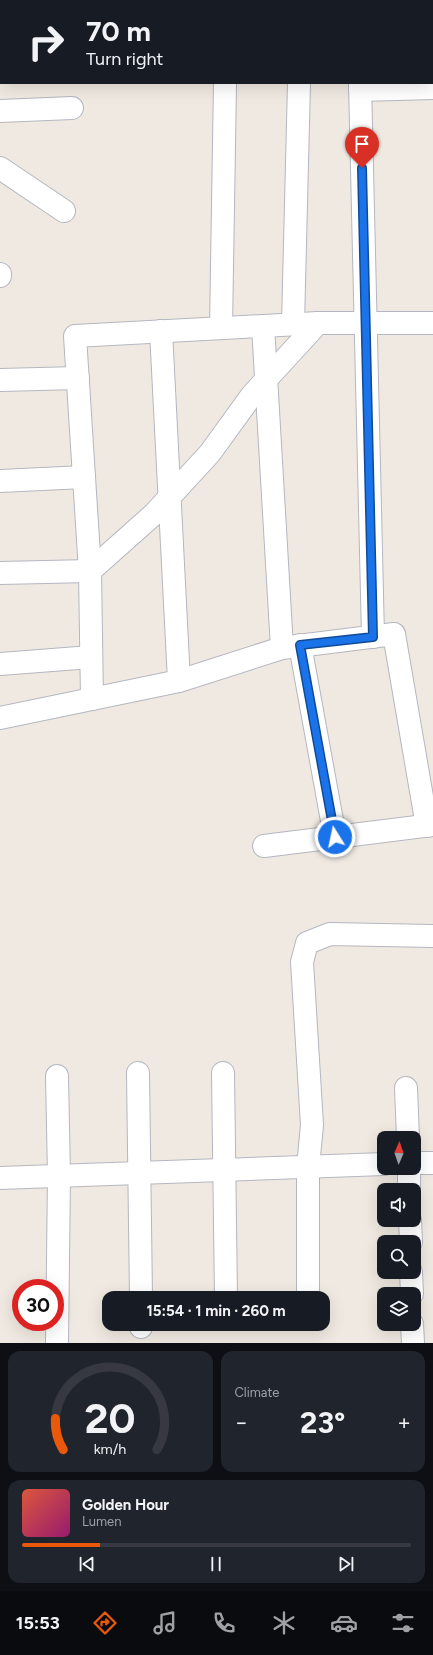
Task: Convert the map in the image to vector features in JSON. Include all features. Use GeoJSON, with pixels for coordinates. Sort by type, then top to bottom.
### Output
{"type":"FeatureCollection","features":[{"type":"Feature","properties":{"kind":"street"},"geometry":{"type":"LineString","coordinates":[[221,328],[225,84]]}},
{"type":"Feature","properties":{"kind":"street"},"geometry":{"type":"LineString","coordinates":[[293,324],[299,84]]}},
{"type":"Feature","properties":{"kind":"street"},"geometry":{"type":"LineString","coordinates":[[373,637],[360,86],[433,88]]}},
{"type":"Feature","properties":{"kind":"street"},"geometry":{"type":"LineString","coordinates":[[0,111],[72,108]]}},
{"type":"Feature","properties":{"kind":"street"},"geometry":{"type":"LineString","coordinates":[[0,168],[64,211]]}},
{"type":"Feature","properties":{"kind":"street"},"geometry":{"type":"LineString","coordinates":[[0,573],[90,571],[154,514],[170,497],[210,453],[252,395],[318,323]]}},
{"type":"Feature","properties":{"kind":"street"},"geometry":{"type":"LineString","coordinates":[[92,699],[90,571],[75,336],[318,323],[433,323]]}},
{"type":"Feature","properties":{"kind":"street"},"geometry":{"type":"LineString","coordinates":[[263,326],[266,380],[291,647],[335,837]]}},
{"type":"Feature","properties":{"kind":"street"},"geometry":{"type":"LineString","coordinates":[[161,331],[179,681]]}},
{"type":"Feature","properties":{"kind":"street"},"geometry":{"type":"LineString","coordinates":[[0,380],[78,378]]}},
{"type":"Feature","properties":{"kind":"street"},"geometry":{"type":"LineString","coordinates":[[0,480],[84,477]]}},
{"type":"Feature","properties":{"kind":"street"},"geometry":{"type":"LineString","coordinates":[[0,718],[179,681],[291,647],[394,634],[430,826],[264,846]]}},
{"type":"Feature","properties":{"kind":"street"},"geometry":{"type":"LineString","coordinates":[[0,664],[91,657]]}},
{"type":"Feature","properties":{"kind":"street"},"geometry":{"type":"LineString","coordinates":[[308,1291],[308,1167],[312,1125],[302,962],[307,943],[330,934],[433,936]]}},
{"type":"Feature","properties":{"kind":"street"},"geometry":{"type":"LineString","coordinates":[[138,1073],[141,1291]]}},
{"type":"Feature","properties":{"kind":"street"},"geometry":{"type":"LineString","coordinates":[[224,1073],[226,1291]]}},
{"type":"Feature","properties":{"kind":"street"},"geometry":{"type":"LineString","coordinates":[[57,1076],[59,1176],[57,1343]]}},
{"type":"Feature","properties":{"kind":"street"},"geometry":{"type":"LineString","coordinates":[[406,1088],[408,1131]]}},
{"type":"Feature","properties":{"kind":"street"},"geometry":{"type":"LineString","coordinates":[[421,1163],[433,1163]]}},
{"type":"Feature","properties":{"kind":"street"},"geometry":{"type":"LineString","coordinates":[[0,1178],[377,1164]]}},
{"type":"Feature","properties":{"kind":"street"},"geometry":{"type":"LineString","coordinates":[[412,1331],[413,1343]]}},
{"type":"Feature","properties":{"kind":"route"},"geometry":{"type":"LineString","coordinates":[[335,837],[300,645],[373,637],[362,168]]}}]}
